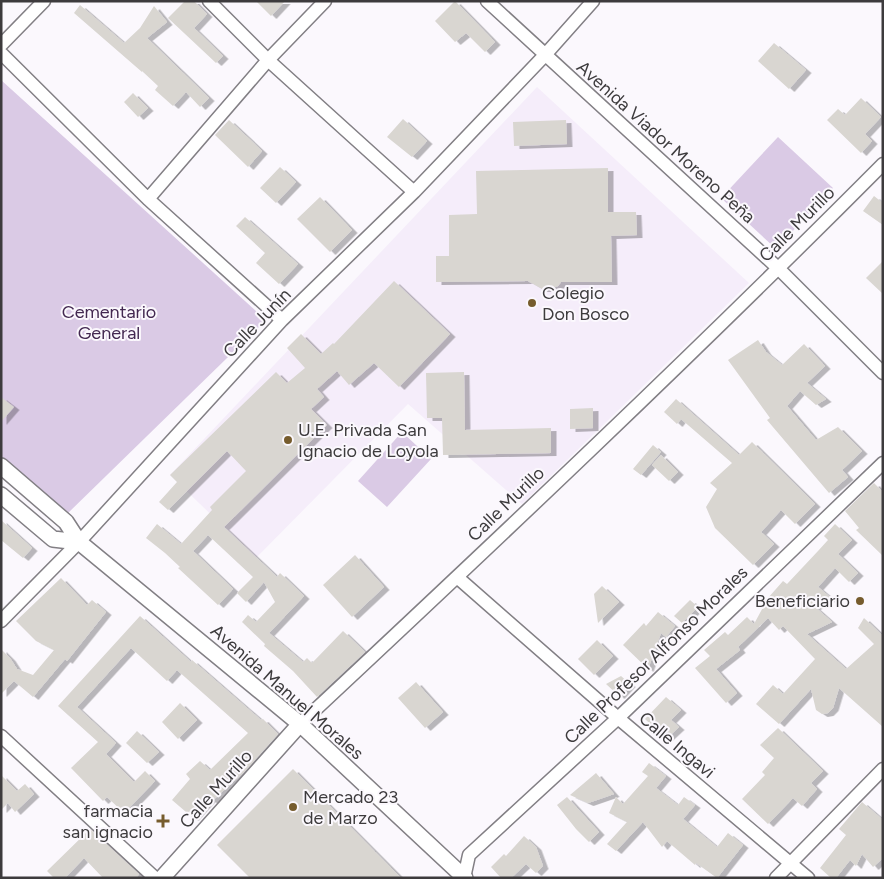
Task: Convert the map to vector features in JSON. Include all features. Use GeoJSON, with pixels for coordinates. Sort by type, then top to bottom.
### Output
{"type":"FeatureCollection","features":[{"type":"Feature","properties":{"kind":"street"},"geometry":{"type":"LineString","coordinates":[[1,46],[44,1]]}},
{"type":"Feature","properties":{"kind":"street"},"geometry":{"type":"LineString","coordinates":[[209,1],[268,60],[414,192]]}},
{"type":"Feature","properties":{"kind":"street"},"geometry":{"type":"LineString","coordinates":[[148,199],[268,60],[324,1]]}},
{"type":"Feature","properties":{"kind":"street","name":"Avenida Viador Moreno Peña"},"geometry":{"type":"LineString","coordinates":[[487,1],[779,269],[883,373]]}},
{"type":"Feature","properties":{"kind":"street","name":"Calle Junín"},"geometry":{"type":"LineString","coordinates":[[1,621],[79,542],[282,320],[414,192],[545,55],[593,1]]}},
{"type":"Feature","properties":{"kind":"street"},"geometry":{"type":"LineString","coordinates":[[1,53],[148,199],[282,320]]}},
{"type":"Feature","properties":{"kind":"street","name":"Calle Murillo"},"geometry":{"type":"LineString","coordinates":[[162,878],[300,724],[457,577],[779,269],[883,164]]}},
{"type":"Feature","properties":{"kind":"street","name":"Calle Profesor Alfonso Morales"},"geometry":{"type":"LineString","coordinates":[[465,878],[469,855],[618,718],[883,463]]}},
{"type":"Feature","properties":{"kind":"street","name":"Avenida Manuel Morales"},"geometry":{"type":"LineString","coordinates":[[1,466],[66,522],[79,542],[300,724],[465,878]]}},
{"type":"Feature","properties":{"kind":"street"},"geometry":{"type":"LineString","coordinates":[[1,495],[53,539],[79,542]]}},
{"type":"Feature","properties":{"kind":"street","name":"Calle Ingavi"},"geometry":{"type":"LineString","coordinates":[[457,577],[618,718],[808,878]]}},
{"type":"Feature","properties":{"kind":"street"},"geometry":{"type":"LineString","coordinates":[[1,736],[155,878]]}},
{"type":"Feature","properties":{"kind":"street"},"geometry":{"type":"LineString","coordinates":[[776,878],[883,769]]}},
{"type":"Feature","properties":{"kind":"shaded area","name":"Colegio Don Bosco"},"geometry":{"type":"Polygon","coordinates":[[[537,87],[749,283],[522,504],[408,404],[256,558],[170,475],[537,87]]]}},
{"type":"Feature","properties":{"kind":"green space","name":"Cementario General"},"geometry":{"type":"Polygon","coordinates":[[[1,80],[266,320],[66,515],[1,456],[1,80]]]}},
{"type":"Feature","properties":{"kind":"green space"},"geometry":{"type":"Polygon","coordinates":[[[778,137],[833,188],[776,249],[721,198],[778,137]]]}},
{"type":"Feature","properties":{"kind":"green space"},"geometry":{"type":"Polygon","coordinates":[[[402,432],[431,459],[387,507],[358,481],[402,432]]]}},
{"type":"Feature","properties":{"kind":"building"},"geometry":{"type":"Polygon","coordinates":[[[185,1],[194,1],[207,14],[194,28],[223,56],[216,63],[168,18],[185,1]]]}},
{"type":"Feature","properties":{"kind":"building"},"geometry":{"type":"Polygon","coordinates":[[[256,1],[285,1],[271,16],[256,1]]]}},
{"type":"Feature","properties":{"kind":"building"},"geometry":{"type":"Polygon","coordinates":[[[455,1],[495,42],[485,52],[466,33],[455,42],[435,21],[455,1]]]}},
{"type":"Feature","properties":{"kind":"building"},"geometry":{"type":"Polygon","coordinates":[[[80,5],[124,43],[140,28],[154,6],[167,22],[147,38],[209,98],[200,107],[186,92],[173,106],[155,90],[158,86],[74,13],[80,5]]]}},
{"type":"Feature","properties":{"kind":"building"},"geometry":{"type":"Polygon","coordinates":[[[774,43],[806,70],[789,89],[758,61],[774,43]]]}},
{"type":"Feature","properties":{"kind":"building"},"geometry":{"type":"Polygon","coordinates":[[[133,93],[148,108],[138,117],[124,102],[133,93]]]}},
{"type":"Feature","properties":{"kind":"building"},"geometry":{"type":"Polygon","coordinates":[[[861,98],[881,117],[865,134],[872,141],[861,153],[827,120],[838,109],[845,115],[861,98]]]}},
{"type":"Feature","properties":{"kind":"building"},"geometry":{"type":"Polygon","coordinates":[[[403,119],[427,141],[412,157],[387,137],[403,119]]]}},
{"type":"Feature","properties":{"kind":"building"},"geometry":{"type":"Polygon","coordinates":[[[229,120],[262,151],[248,167],[215,135],[229,120]]]}},
{"type":"Feature","properties":{"kind":"building"},"geometry":{"type":"Polygon","coordinates":[[[566,120],[567,144],[514,146],[513,122],[566,120]]]}},
{"type":"Feature","properties":{"kind":"building"},"geometry":{"type":"Polygon","coordinates":[[[280,167],[296,182],[276,203],[260,188],[280,167]]]}},
{"type":"Feature","properties":{"kind":"building"},"geometry":{"type":"Polygon","coordinates":[[[608,168],[608,212],[636,212],[637,235],[611,236],[612,282],[561,282],[558,286],[550,289],[542,289],[528,281],[436,282],[436,256],[449,256],[449,215],[477,214],[476,171],[608,168]]]}},
{"type":"Feature","properties":{"kind":"building"},"geometry":{"type":"Polygon","coordinates":[[[874,196],[883,203],[883,225],[863,211],[874,196]]]}},
{"type":"Feature","properties":{"kind":"building"},"geometry":{"type":"Polygon","coordinates":[[[320,197],[352,230],[330,252],[297,219],[320,197]]]}},
{"type":"Feature","properties":{"kind":"building"},"geometry":{"type":"Polygon","coordinates":[[[245,217],[298,264],[279,284],[256,263],[265,253],[236,226],[245,217]]]}},
{"type":"Feature","properties":{"kind":"building"},"geometry":{"type":"Polygon","coordinates":[[[883,261],[883,294],[866,278],[883,261]]]}},
{"type":"Feature","properties":{"kind":"building"},"geometry":{"type":"Polygon","coordinates":[[[394,281],[450,334],[399,387],[374,363],[349,385],[337,371],[317,389],[324,397],[311,409],[327,425],[224,527],[277,577],[280,573],[304,596],[269,633],[303,662],[307,658],[312,663],[343,631],[365,652],[317,697],[242,622],[248,615],[256,622],[275,602],[264,582],[246,602],[237,593],[253,577],[208,535],[193,551],[233,589],[218,605],[178,568],[180,567],[165,553],[146,538],[157,524],[181,544],[212,510],[210,507],[246,471],[227,451],[168,510],[159,502],[177,482],[170,475],[276,372],[287,383],[305,368],[287,348],[301,334],[321,354],[334,344],[394,281]]]}},
{"type":"Feature","properties":{"kind":"building"},"geometry":{"type":"Polygon","coordinates":[[[758,340],[766,352],[782,365],[804,344],[825,366],[807,383],[826,399],[816,405],[800,391],[787,406],[816,440],[838,427],[862,451],[842,470],[848,477],[829,493],[767,420],[770,418],[728,360],[758,340]]]}},
{"type":"Feature","properties":{"kind":"building"},"geometry":{"type":"Polygon","coordinates":[[[464,372],[465,430],[551,428],[551,453],[443,455],[442,418],[427,418],[426,373],[464,372]]]}},
{"type":"Feature","properties":{"kind":"building"},"geometry":{"type":"Polygon","coordinates":[[[1,397],[14,407],[1,422],[1,397]]]}},
{"type":"Feature","properties":{"kind":"building"},"geometry":{"type":"Polygon","coordinates":[[[676,399],[739,455],[752,442],[815,504],[795,524],[781,510],[761,532],[774,544],[753,565],[715,528],[706,507],[717,489],[710,483],[732,463],[681,419],[677,424],[664,412],[676,399]]]}},
{"type":"Feature","properties":{"kind":"building"},"geometry":{"type":"Polygon","coordinates":[[[593,408],[593,428],[570,429],[570,409],[593,408]]]}},
{"type":"Feature","properties":{"kind":"building"},"geometry":{"type":"Polygon","coordinates":[[[653,445],[661,452],[641,475],[633,469],[653,445]]]}},
{"type":"Feature","properties":{"kind":"building"},"geometry":{"type":"Polygon","coordinates":[[[661,455],[678,472],[669,481],[652,465],[661,455]]]}},
{"type":"Feature","properties":{"kind":"building"},"geometry":{"type":"Polygon","coordinates":[[[874,483],[883,492],[883,556],[856,530],[859,528],[845,511],[874,483]]]}},
{"type":"Feature","properties":{"kind":"building"},"geometry":{"type":"Polygon","coordinates":[[[1,520],[32,548],[23,558],[1,540],[1,520]]]}},
{"type":"Feature","properties":{"kind":"building"},"geometry":{"type":"Polygon","coordinates":[[[835,524],[852,540],[838,554],[858,573],[849,582],[835,568],[818,587],[831,598],[815,607],[832,622],[807,634],[846,669],[874,644],[858,628],[864,618],[883,636],[883,727],[839,688],[833,708],[828,713],[822,714],[816,710],[811,689],[779,724],[756,704],[773,685],[783,694],[815,659],[783,626],[779,630],[768,618],[738,647],[740,650],[716,669],[737,693],[726,703],[695,668],[710,656],[704,650],[725,632],[728,635],[747,617],[754,624],[768,598],[783,581],[787,584],[828,540],[824,536],[835,524]]]}},
{"type":"Feature","properties":{"kind":"building"},"geometry":{"type":"Polygon","coordinates":[[[355,555],[384,587],[352,617],[323,585],[355,555]]]}},
{"type":"Feature","properties":{"kind":"building"},"geometry":{"type":"Polygon","coordinates":[[[61,578],[87,605],[92,600],[106,612],[67,661],[65,659],[33,697],[14,681],[1,694],[1,649],[17,669],[33,675],[54,650],[36,641],[16,621],[61,578]]]}},
{"type":"Feature","properties":{"kind":"building"},"geometry":{"type":"Polygon","coordinates":[[[602,586],[619,602],[598,623],[594,594],[602,586]]]}},
{"type":"Feature","properties":{"kind":"building"},"geometry":{"type":"Polygon","coordinates":[[[690,600],[698,607],[682,623],[674,616],[690,600]]]}},
{"type":"Feature","properties":{"kind":"building"},"geometry":{"type":"Polygon","coordinates":[[[658,612],[675,626],[666,637],[661,633],[648,669],[623,645],[644,623],[646,626],[658,612]]]}},
{"type":"Feature","properties":{"kind":"building"},"geometry":{"type":"Polygon","coordinates":[[[140,616],[191,662],[192,660],[261,720],[263,719],[278,734],[244,772],[212,801],[210,799],[193,818],[172,800],[190,779],[186,774],[200,761],[210,770],[248,733],[177,670],[167,681],[131,648],[77,707],[116,743],[106,754],[134,782],[145,771],[155,781],[124,813],[107,797],[103,801],[71,768],[98,742],[58,706],[140,616]]]}},
{"type":"Feature","properties":{"kind":"building"},"geometry":{"type":"Polygon","coordinates":[[[597,640],[613,656],[594,675],[578,659],[597,640]]]}},
{"type":"Feature","properties":{"kind":"building"},"geometry":{"type":"Polygon","coordinates":[[[621,676],[630,684],[619,696],[606,684],[621,676]]]}},
{"type":"Feature","properties":{"kind":"building"},"geometry":{"type":"Polygon","coordinates":[[[416,682],[443,712],[425,728],[398,698],[416,682]]]}},
{"type":"Feature","properties":{"kind":"building"},"geometry":{"type":"Polygon","coordinates":[[[666,697],[681,710],[671,720],[679,727],[666,739],[645,719],[666,697]]]}},
{"type":"Feature","properties":{"kind":"building"},"geometry":{"type":"Polygon","coordinates":[[[180,703],[197,720],[178,739],[162,722],[180,703]]]}},
{"type":"Feature","properties":{"kind":"building"},"geometry":{"type":"Polygon","coordinates":[[[778,728],[823,771],[811,783],[817,789],[802,806],[793,798],[768,824],[742,799],[765,775],[762,772],[774,758],[760,745],[778,728]]]}},
{"type":"Feature","properties":{"kind":"building"},"geometry":{"type":"Polygon","coordinates":[[[137,731],[159,752],[147,763],[126,743],[137,731]]]}},
{"type":"Feature","properties":{"kind":"building"},"geometry":{"type":"Polygon","coordinates":[[[649,763],[666,776],[656,788],[678,805],[684,797],[695,805],[683,819],[717,847],[728,833],[743,845],[717,878],[696,863],[695,865],[667,841],[662,847],[643,822],[616,851],[607,844],[627,822],[609,813],[616,797],[623,804],[648,776],[642,772],[649,763]]]}},
{"type":"Feature","properties":{"kind":"building","name":"Mercado 23 de Marzo"},"geometry":{"type":"Polygon","coordinates":[[[293,769],[401,878],[250,878],[217,845],[293,769]]]}},
{"type":"Feature","properties":{"kind":"building"},"geometry":{"type":"Polygon","coordinates":[[[596,773],[614,794],[588,803],[570,795],[596,773]]]}},
{"type":"Feature","properties":{"kind":"building"},"geometry":{"type":"Polygon","coordinates":[[[1,775],[17,791],[25,784],[34,794],[15,812],[8,803],[1,810],[1,775]]]}},
{"type":"Feature","properties":{"kind":"building"},"geometry":{"type":"Polygon","coordinates":[[[567,797],[599,832],[589,842],[557,805],[567,797]]]}},
{"type":"Feature","properties":{"kind":"building"},"geometry":{"type":"Polygon","coordinates":[[[862,802],[883,820],[883,858],[873,867],[862,854],[856,866],[850,860],[836,878],[831,878],[820,868],[846,835],[839,829],[862,802]]]}},
{"type":"Feature","properties":{"kind":"building"},"geometry":{"type":"Polygon","coordinates":[[[90,829],[139,874],[136,878],[103,878],[84,858],[65,878],[54,878],[47,871],[90,829]]]}},
{"type":"Feature","properties":{"kind":"building"},"geometry":{"type":"Polygon","coordinates":[[[524,836],[536,847],[543,866],[536,873],[526,864],[511,878],[501,878],[491,867],[504,854],[506,856],[524,836]]]}},
{"type":"Feature","properties":{"kind":"place","name":"Colegio Don Bosco"},"geometry":{"type":"Point","coordinates":[532,303]}},
{"type":"Feature","properties":{"kind":"place","name":"U.E. Privada San Ignacio de Loyola"},"geometry":{"type":"Point","coordinates":[288,440]}},
{"type":"Feature","properties":{"kind":"place","name":"Beneficiario"},"geometry":{"type":"Point","coordinates":[860,601]}},
{"type":"Feature","properties":{"kind":"place","name":"Mercado 23 de Marzo"},"geometry":{"type":"Point","coordinates":[293,807]}},
{"type":"Feature","properties":{"kind":"place","name":"farmacia san ignacio"},"geometry":{"type":"Point","coordinates":[163,821]}}]}
